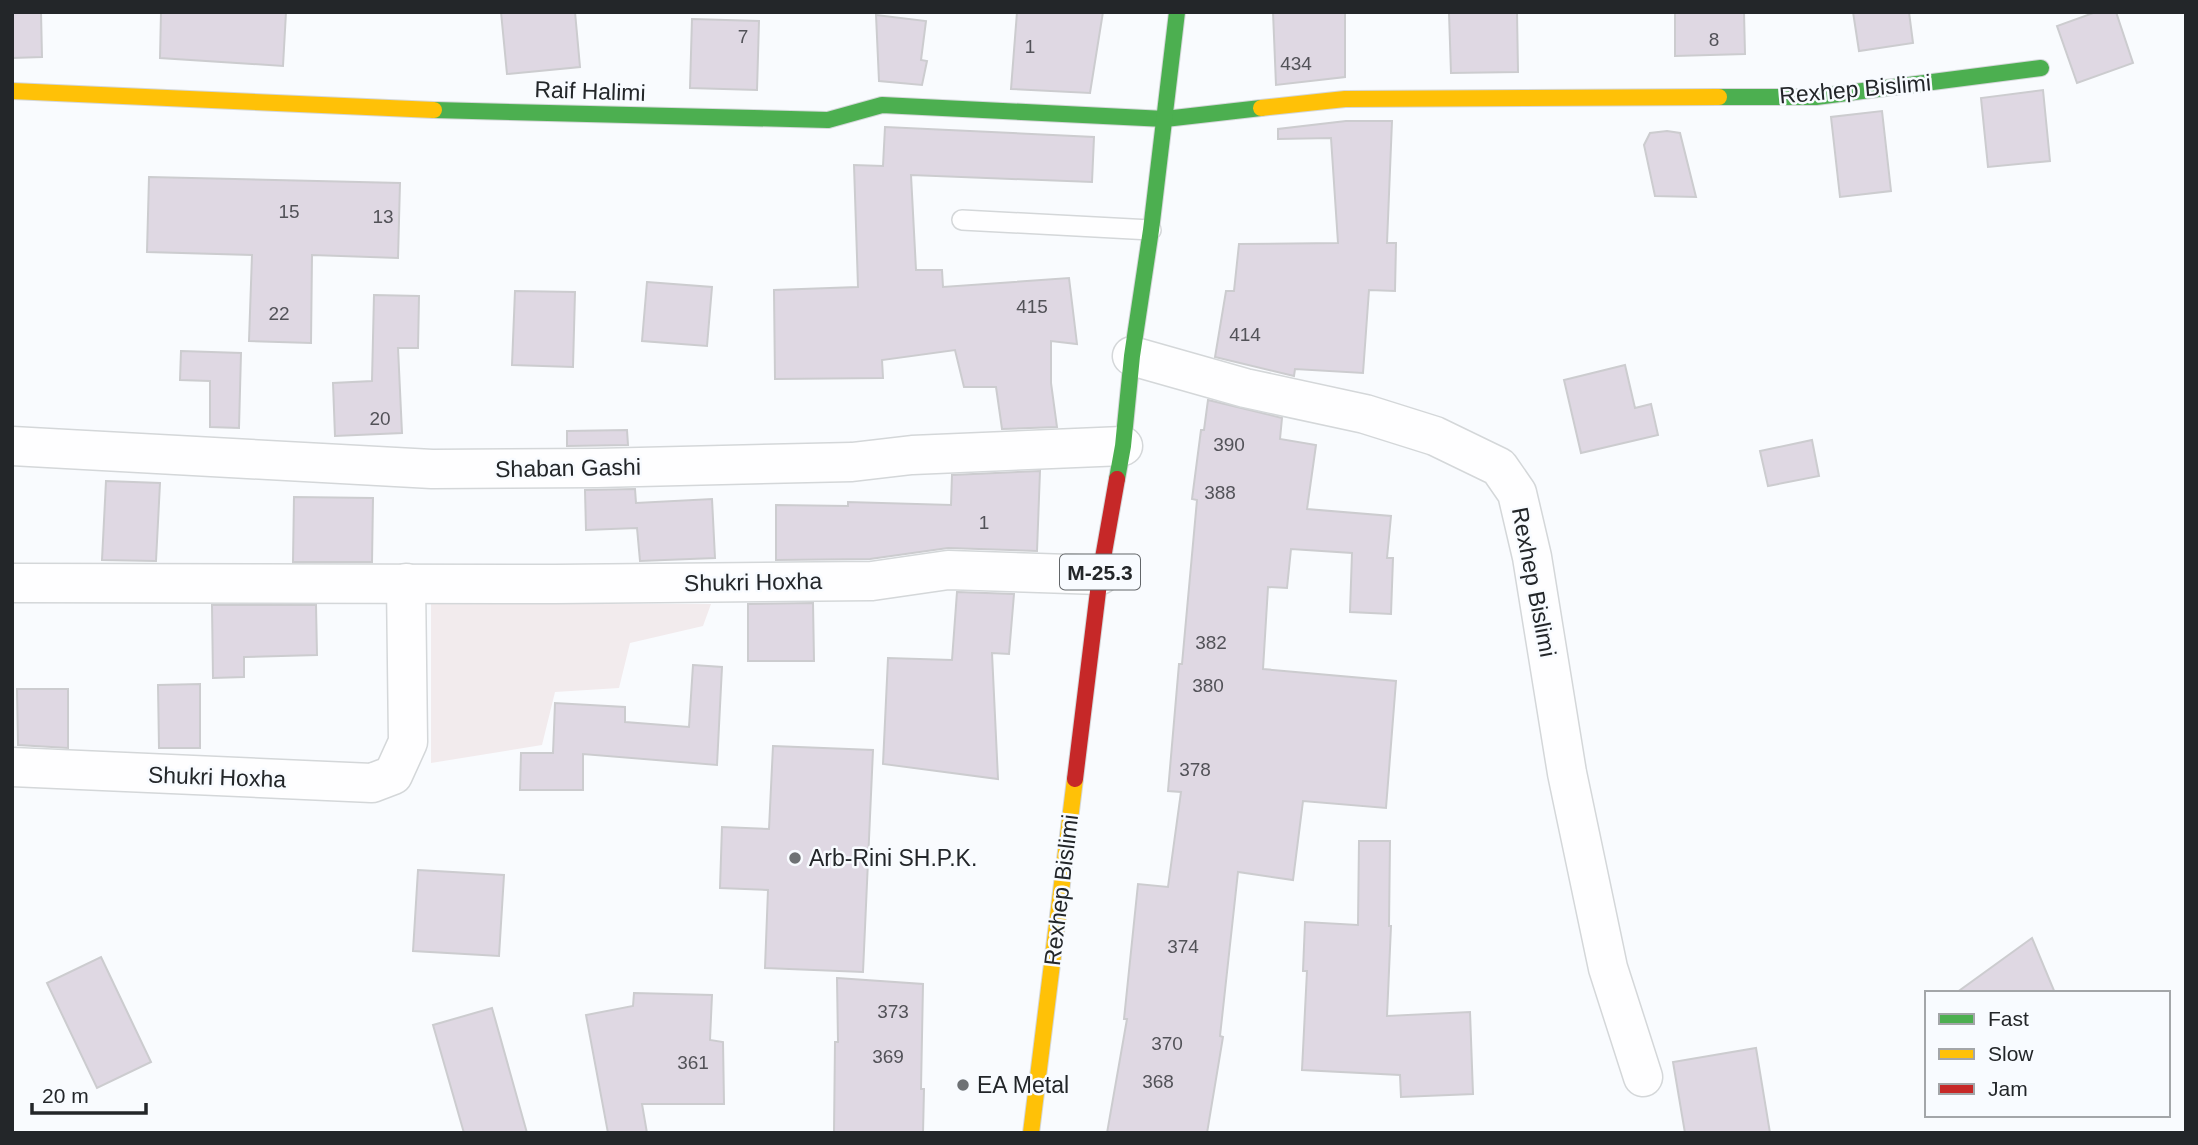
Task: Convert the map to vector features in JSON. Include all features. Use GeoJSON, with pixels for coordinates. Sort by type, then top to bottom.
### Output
{"type":"FeatureCollection","features":[{"type":"Feature","properties":{"kind":"street","name":"Rexhep Bislimi"},"geometry":{"type":"LineString","coordinates":[[1031,1133],[1100,575],[1123,446],[1132,356],[1151,230],[1177,12]]}},
{"type":"Feature","properties":{"kind":"street","name":"Rexhep Bislimi"},"geometry":{"type":"LineString","coordinates":[[1165,119],[1345,99],[1816,97],[2041,68]]}},
{"type":"Feature","properties":{"kind":"street","name":"Raif Halimi"},"geometry":{"type":"LineString","coordinates":[[12,91],[369,108],[828,120],[882,105],[1165,119]]}},
{"type":"Feature","properties":{"kind":"street","name":"Rexhep Bislimi"},"geometry":{"type":"LineString","coordinates":[[1132,356],[1245,388],[1365,414],[1435,436],[1499,467],[1517,493],[1532,557],[1567,773],[1608,968],[1643,1077]]}},
{"type":"Feature","properties":{"kind":"street","name":"Shaban Gashi"},"geometry":{"type":"LineString","coordinates":[[12,446],[446,469],[852,463],[912,455],[1123,446]]}},
{"type":"Feature","properties":{"kind":"street","name":"Shukri Hoxha"},"geometry":{"type":"LineString","coordinates":[[12,583],[555,584],[872,581],[948,570],[1100,575]]}},
{"type":"Feature","properties":{"kind":"street","name":"Shukri Hoxha"},"geometry":{"type":"LineString","coordinates":[[12,767],[372,783],[393,775],[408,742],[406,583]]}},
{"type":"Feature","properties":{"kind":"lane"},"geometry":{"type":"LineString","coordinates":[[962,220],[1151,230]]}},
{"type":"Feature","properties":{"kind":"shaded area"},"geometry":{"type":"Polygon","coordinates":[[[431,604],[711,604],[703,626],[630,643],[619,688],[555,692],[542,745],[431,763],[431,604]]]}},
{"type":"Feature","properties":{"kind":"building"},"geometry":{"type":"Polygon","coordinates":[[[12,12],[41,12],[42,57],[12,58],[12,12]]]}},
{"type":"Feature","properties":{"kind":"building"},"geometry":{"type":"Polygon","coordinates":[[[161,12],[286,12],[283,66],[160,58],[161,12]]]}},
{"type":"Feature","properties":{"kind":"building"},"geometry":{"type":"Polygon","coordinates":[[[501,12],[575,12],[580,67],[507,74],[501,12]]]}},
{"type":"Feature","properties":{"kind":"building"},"geometry":{"type":"Polygon","coordinates":[[[1017,12],[1103,12],[1090,93],[1011,89],[1017,12]]]}},
{"type":"Feature","properties":{"kind":"building"},"geometry":{"type":"Polygon","coordinates":[[[1273,12],[1345,12],[1345,77],[1276,85],[1273,12]]]}},
{"type":"Feature","properties":{"kind":"building"},"geometry":{"type":"Polygon","coordinates":[[[1517,12],[1518,72],[1451,73],[1449,13],[1517,12]]]}},
{"type":"Feature","properties":{"kind":"building"},"geometry":{"type":"Polygon","coordinates":[[[1675,12],[1744,12],[1745,54],[1675,56],[1675,12]]]}},
{"type":"Feature","properties":{"kind":"building"},"geometry":{"type":"Polygon","coordinates":[[[1853,12],[1909,12],[1913,43],[1859,51],[1853,12]]]}},
{"type":"Feature","properties":{"kind":"building"},"geometry":{"type":"Polygon","coordinates":[[[2096,12],[2116,12],[2133,63],[2077,83],[2057,26],[2096,12]]]}},
{"type":"Feature","properties":{"kind":"building"},"geometry":{"type":"Polygon","coordinates":[[[876,15],[926,21],[921,60],[927,61],[922,85],[879,81],[876,15]]]}},
{"type":"Feature","properties":{"kind":"building"},"geometry":{"type":"Polygon","coordinates":[[[692,19],[759,21],[757,90],[690,88],[692,19]]]}},
{"type":"Feature","properties":{"kind":"building"},"geometry":{"type":"Polygon","coordinates":[[[2043,90],[2050,161],[1988,167],[1981,98],[2043,90]]]}},
{"type":"Feature","properties":{"kind":"building"},"geometry":{"type":"Polygon","coordinates":[[[1882,111],[1891,191],[1840,197],[1831,117],[1882,111]]]}},
{"type":"Feature","properties":{"kind":"building"},"geometry":{"type":"Polygon","coordinates":[[[1346,121],[1392,121],[1387,243],[1396,243],[1395,291],[1369,290],[1363,373],[1295,369],[1294,376],[1215,357],[1226,291],[1234,291],[1239,244],[1338,243],[1331,138],[1278,139],[1278,129],[1346,121]]]}},
{"type":"Feature","properties":{"kind":"building"},"geometry":{"type":"Polygon","coordinates":[[[885,127],[1094,137],[1092,182],[911,175],[916,270],[942,270],[943,287],[1069,278],[1077,344],[1051,341],[1051,383],[1057,427],[1002,429],[996,387],[964,387],[955,350],[882,360],[883,378],[775,379],[774,290],[858,287],[854,165],[883,166],[885,127]]]}},
{"type":"Feature","properties":{"kind":"building"},"geometry":{"type":"Polygon","coordinates":[[[1650,133],[1680,133],[1696,197],[1655,196],[1644,145],[1650,133]]]}},
{"type":"Feature","properties":{"kind":"building"},"geometry":{"type":"Polygon","coordinates":[[[149,177],[400,183],[398,258],[312,255],[311,343],[249,341],[252,255],[147,252],[149,177]]]}},
{"type":"Feature","properties":{"kind":"building"},"geometry":{"type":"Polygon","coordinates":[[[647,282],[712,287],[707,346],[642,341],[647,282]]]}},
{"type":"Feature","properties":{"kind":"building"},"geometry":{"type":"Polygon","coordinates":[[[515,291],[575,292],[573,367],[512,365],[515,291]]]}},
{"type":"Feature","properties":{"kind":"building"},"geometry":{"type":"Polygon","coordinates":[[[374,295],[419,296],[418,348],[398,348],[402,433],[335,436],[333,383],[372,381],[374,295]]]}},
{"type":"Feature","properties":{"kind":"building"},"geometry":{"type":"Polygon","coordinates":[[[181,351],[241,353],[239,428],[210,427],[210,381],[180,380],[181,351]]]}},
{"type":"Feature","properties":{"kind":"building"},"geometry":{"type":"Polygon","coordinates":[[[1625,365],[1635,408],[1651,404],[1658,435],[1581,453],[1564,380],[1625,365]]]}},
{"type":"Feature","properties":{"kind":"building"},"geometry":{"type":"Polygon","coordinates":[[[1208,400],[1282,418],[1280,439],[1316,445],[1307,509],[1391,516],[1387,558],[1393,558],[1391,614],[1350,612],[1352,553],[1291,549],[1287,588],[1268,587],[1263,669],[1396,681],[1386,808],[1303,801],[1293,880],[1238,872],[1220,1036],[1223,1037],[1207,1133],[1107,1133],[1127,1019],[1124,1019],[1138,884],[1168,887],[1181,792],[1168,791],[1197,500],[1192,499],[1201,430],[1204,430],[1208,400]]]}},
{"type":"Feature","properties":{"kind":"building"},"geometry":{"type":"Polygon","coordinates":[[[627,430],[628,445],[567,446],[567,431],[627,430]]]}},
{"type":"Feature","properties":{"kind":"building"},"geometry":{"type":"Polygon","coordinates":[[[1812,440],[1819,476],[1768,486],[1760,451],[1812,440]]]}},
{"type":"Feature","properties":{"kind":"building"},"geometry":{"type":"Polygon","coordinates":[[[1040,471],[1037,551],[948,548],[870,559],[776,560],[776,505],[848,506],[848,502],[951,505],[952,475],[1040,471]]]}},
{"type":"Feature","properties":{"kind":"building"},"geometry":{"type":"Polygon","coordinates":[[[106,481],[160,483],[156,561],[102,560],[106,481]]]}},
{"type":"Feature","properties":{"kind":"building"},"geometry":{"type":"Polygon","coordinates":[[[635,489],[636,503],[712,499],[715,558],[640,561],[637,528],[586,530],[585,490],[635,489]]]}},
{"type":"Feature","properties":{"kind":"building"},"geometry":{"type":"Polygon","coordinates":[[[294,497],[373,498],[372,562],[293,562],[294,497]]]}},
{"type":"Feature","properties":{"kind":"building"},"geometry":{"type":"Polygon","coordinates":[[[957,592],[1014,594],[1009,654],[992,653],[998,779],[883,764],[888,658],[952,660],[957,592]]]}},
{"type":"Feature","properties":{"kind":"building"},"geometry":{"type":"Polygon","coordinates":[[[813,603],[814,661],[748,661],[748,604],[813,603]]]}},
{"type":"Feature","properties":{"kind":"building"},"geometry":{"type":"Polygon","coordinates":[[[212,605],[316,605],[317,655],[244,657],[244,677],[213,678],[212,605]]]}},
{"type":"Feature","properties":{"kind":"building"},"geometry":{"type":"Polygon","coordinates":[[[693,665],[722,667],[717,765],[583,754],[583,790],[520,790],[521,753],[553,753],[555,703],[625,707],[625,722],[689,727],[693,665]]]}},
{"type":"Feature","properties":{"kind":"building"},"geometry":{"type":"Polygon","coordinates":[[[200,684],[200,748],[159,748],[158,685],[200,684]]]}},
{"type":"Feature","properties":{"kind":"building"},"geometry":{"type":"Polygon","coordinates":[[[17,689],[68,689],[68,748],[18,745],[17,689]]]}},
{"type":"Feature","properties":{"kind":"building","name":"Arb-Rini SH.P.K."},"geometry":{"type":"Polygon","coordinates":[[[773,746],[873,750],[863,972],[765,968],[768,890],[720,888],[722,827],[769,829],[773,746]]]}},
{"type":"Feature","properties":{"kind":"building"},"geometry":{"type":"Polygon","coordinates":[[[1359,841],[1390,841],[1391,926],[1387,1016],[1470,1012],[1473,1094],[1401,1097],[1400,1075],[1302,1070],[1307,971],[1303,971],[1305,922],[1358,925],[1359,841]]]}},
{"type":"Feature","properties":{"kind":"building"},"geometry":{"type":"Polygon","coordinates":[[[418,870],[504,875],[499,956],[413,951],[418,870]]]}},
{"type":"Feature","properties":{"kind":"building"},"geometry":{"type":"Polygon","coordinates":[[[2032,938],[2054,991],[1959,991],[2032,938]]]}},
{"type":"Feature","properties":{"kind":"building"},"geometry":{"type":"Polygon","coordinates":[[[101,957],[151,1062],[97,1088],[47,983],[101,957]]]}},
{"type":"Feature","properties":{"kind":"building"},"geometry":{"type":"Polygon","coordinates":[[[837,978],[923,984],[923,1133],[834,1133],[835,1042],[838,1042],[837,978]]]}},
{"type":"Feature","properties":{"kind":"building"},"geometry":{"type":"Polygon","coordinates":[[[634,993],[712,995],[710,1040],[723,1042],[724,1104],[642,1104],[647,1133],[608,1133],[586,1015],[633,1006],[634,993]]]}},
{"type":"Feature","properties":{"kind":"building"},"geometry":{"type":"Polygon","coordinates":[[[492,1008],[527,1133],[464,1133],[433,1025],[492,1008]]]}},
{"type":"Feature","properties":{"kind":"building"},"geometry":{"type":"Polygon","coordinates":[[[1756,1048],[1770,1133],[1685,1133],[1673,1062],[1756,1048]]]}},
{"type":"Feature","properties":{"kind":"traffic: fast"},"geometry":{"type":"LineString","coordinates":[[1117,479],[1177,12]]}},
{"type":"Feature","properties":{"kind":"traffic: fast"},"geometry":{"type":"LineString","coordinates":[[1719,97],[1816,97],[2041,68]]}},
{"type":"Feature","properties":{"kind":"traffic: fast"},"geometry":{"type":"LineString","coordinates":[[434,110],[828,120],[882,105],[1165,119],[1261,108]]}},
{"type":"Feature","properties":{"kind":"traffic: slow"},"geometry":{"type":"LineString","coordinates":[[12,91],[434,110]]}},
{"type":"Feature","properties":{"kind":"traffic: slow"},"geometry":{"type":"LineString","coordinates":[[1261,108],[1345,99],[1719,97]]}},
{"type":"Feature","properties":{"kind":"traffic: slow"},"geometry":{"type":"LineString","coordinates":[[1031,1133],[1075,779]]}},
{"type":"Feature","properties":{"kind":"traffic: jam"},"geometry":{"type":"LineString","coordinates":[[1075,779],[1100,575],[1117,479]]}},
{"type":"Feature","properties":{"kind":"place","name":"Arb-Rini SH.P.K."},"geometry":{"type":"Point","coordinates":[795,858]}},
{"type":"Feature","properties":{"kind":"place","name":"EA Metal"},"geometry":{"type":"Point","coordinates":[963,1085]}}]}
